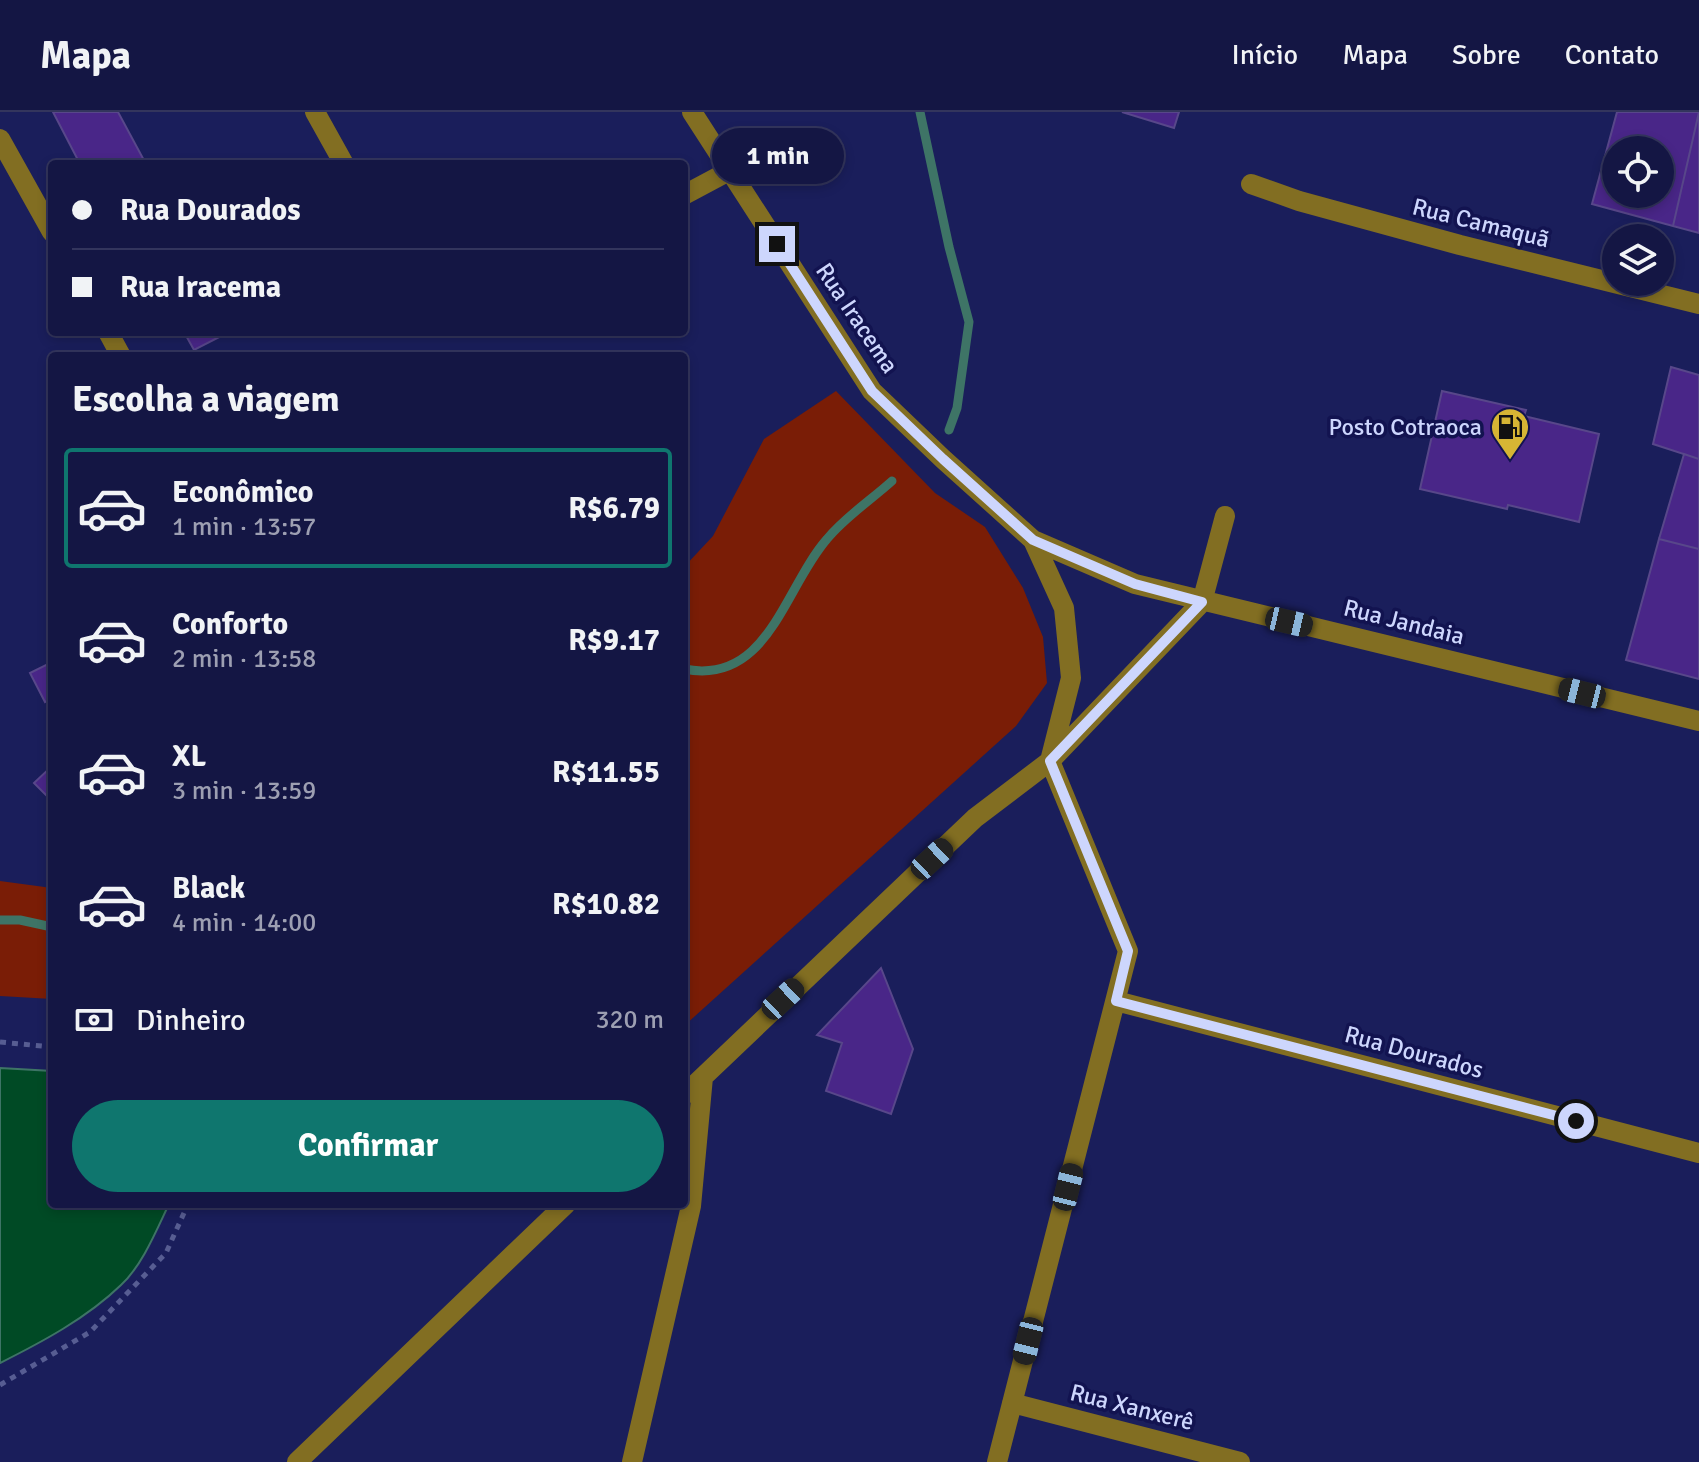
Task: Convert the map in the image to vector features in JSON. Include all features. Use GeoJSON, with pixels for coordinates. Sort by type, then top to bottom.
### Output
{"type":"FeatureCollection","features":[{"type":"Feature","properties":{"kind":"street"},"geometry":{"type":"LineString","coordinates":[[315,112],[342,160]]}},
{"type":"Feature","properties":{"kind":"street","name":"Rua Iracema"},"geometry":{"type":"LineString","coordinates":[[692,112],[872,391],[943,459]]}},
{"type":"Feature","properties":{"kind":"street"},"geometry":{"type":"LineString","coordinates":[[0,139],[48,225]]}},
{"type":"Feature","properties":{"kind":"street"},"geometry":{"type":"LineString","coordinates":[[688,193],[729,171]]}},
{"type":"Feature","properties":{"kind":"street","name":"Rua Camaquã"},"geometry":{"type":"LineString","coordinates":[[1251,184],[1299,201],[1431,237],[1699,304]]}},
{"type":"Feature","properties":{"kind":"street","name":"Rua Jandaia"},"geometry":{"type":"LineString","coordinates":[[943,459],[1033,540],[1135,584],[1699,721]]}},
{"type":"Feature","properties":{"kind":"street"},"geometry":{"type":"LineString","coordinates":[[688,1091],[975,818],[1050,761],[1202,602],[1225,516]]}},
{"type":"Feature","properties":{"kind":"street"},"geometry":{"type":"LineString","coordinates":[[997,1462],[1128,951],[1050,761],[1071,678],[1061,596],[1033,540]]}},
{"type":"Feature","properties":{"kind":"street","name":"Rua Dourados"},"geometry":{"type":"LineString","coordinates":[[1116,1001],[1699,1153]]}},
{"type":"Feature","properties":{"kind":"street"},"geometry":{"type":"LineString","coordinates":[[632,1462],[691,1206],[703,1077]]}},
{"type":"Feature","properties":{"kind":"street"},"geometry":{"type":"LineString","coordinates":[[297,1462],[562,1208]]}},
{"type":"Feature","properties":{"kind":"street","name":"Rua Xanxerê"},"geometry":{"type":"LineString","coordinates":[[1012,1403],[1240,1462]]}},
{"type":"Feature","properties":{"kind":"path"},"geometry":{"type":"LineString","coordinates":[[0,1042],[48,1047]]}},
{"type":"Feature","properties":{"kind":"path"},"geometry":{"type":"LineString","coordinates":[[0,1385],[90,1332],[166,1253],[186,1208]]}},
{"type":"Feature","properties":{"kind":"shaded area"},"geometry":{"type":"Polygon","coordinates":[[[836,391],[935,493],[985,527],[1023,588],[1043,637],[1047,683],[1016,726],[688,1022],[688,563],[713,536],[764,439],[836,391]]]}},
{"type":"Feature","properties":{"kind":"shaded area"},"geometry":{"type":"Polygon","coordinates":[[[0,881],[48,887],[48,999],[0,996],[0,881]]]}},
{"type":"Feature","properties":{"kind":"shaded area"},"geometry":{"type":"Polygon","coordinates":[[[0,1068],[48,1071],[48,1208],[167,1208],[142,1258],[121,1285],[79,1319],[0,1363],[0,1068]]]}},
{"type":"Feature","properties":{"kind":"building"},"geometry":{"type":"Polygon","coordinates":[[[53,112],[118,112],[144,160],[78,160],[53,112]]]}},
{"type":"Feature","properties":{"kind":"building"},"geometry":{"type":"Polygon","coordinates":[[[1122,112],[1179,112],[1174,128],[1122,112]]]}},
{"type":"Feature","properties":{"kind":"building"},"geometry":{"type":"Polygon","coordinates":[[[1617,112],[1699,112],[1673,224],[1607,208],[1674,208],[1674,136],[1610,136],[1617,112]]]}},
{"type":"Feature","properties":{"kind":"building"},"geometry":{"type":"Polygon","coordinates":[[[1699,112],[1699,233],[1673,224],[1699,112]]]}},
{"type":"Feature","properties":{"kind":"building"},"geometry":{"type":"Polygon","coordinates":[[[1602,167],[1602,207],[1592,204],[1602,167]]]}},
{"type":"Feature","properties":{"kind":"building"},"geometry":{"type":"Polygon","coordinates":[[[186,336],[221,336],[194,350],[186,336]]]}},
{"type":"Feature","properties":{"kind":"building"},"geometry":{"type":"Polygon","coordinates":[[[1671,367],[1699,375],[1699,459],[1653,444],[1671,367]]]}},
{"type":"Feature","properties":{"kind":"building","name":"Posto Cotraoca"},"geometry":{"type":"Polygon","coordinates":[[[1442,391],[1526,410],[1524,416],[1599,434],[1579,522],[1420,489],[1442,391]]]}},
{"type":"Feature","properties":{"kind":"building"},"geometry":{"type":"Polygon","coordinates":[[[1684,454],[1699,459],[1699,549],[1659,539],[1684,454]]]}},
{"type":"Feature","properties":{"kind":"building"},"geometry":{"type":"Polygon","coordinates":[[[1659,539],[1699,549],[1699,679],[1626,660],[1659,539]]]}},
{"type":"Feature","properties":{"kind":"building"},"geometry":{"type":"Polygon","coordinates":[[[48,664],[48,700],[45,702],[30,673],[48,664]]]}},
{"type":"Feature","properties":{"kind":"building"},"geometry":{"type":"Polygon","coordinates":[[[48,770],[48,797],[34,783],[48,770]]]}},
{"type":"Feature","properties":{"kind":"building"},"geometry":{"type":"Polygon","coordinates":[[[881,968],[913,1049],[891,1114],[826,1091],[842,1043],[817,1035],[881,968]]]}},
{"type":"Feature","properties":{"kind":"waterway"},"geometry":{"type":"LineString","coordinates":[[920,112],[949,247],[969,322],[957,408],[949,430]]}},
{"type":"Feature","properties":{"kind":"waterway"},"geometry":{"type":"LineString","coordinates":[[688,669],[712,670],[736,663],[755,648],[771,629],[827,539],[892,481]]}},
{"type":"Feature","properties":{"kind":"waterway"},"geometry":{"type":"LineString","coordinates":[[0,920],[20,920],[48,926]]}},
{"type":"Feature","properties":{"kind":"place","name":"Posto Cotraoca"},"geometry":{"type":"Point","coordinates":[1510,461]}},
{"type":"Feature","properties":{"kind":"route"},"geometry":{"type":"LineString","coordinates":[[777,244],[872,391],[1033,540],[1135,584],[1202,602],[1050,761],[1128,951],[1116,1001],[1576,1121]]}}]}
